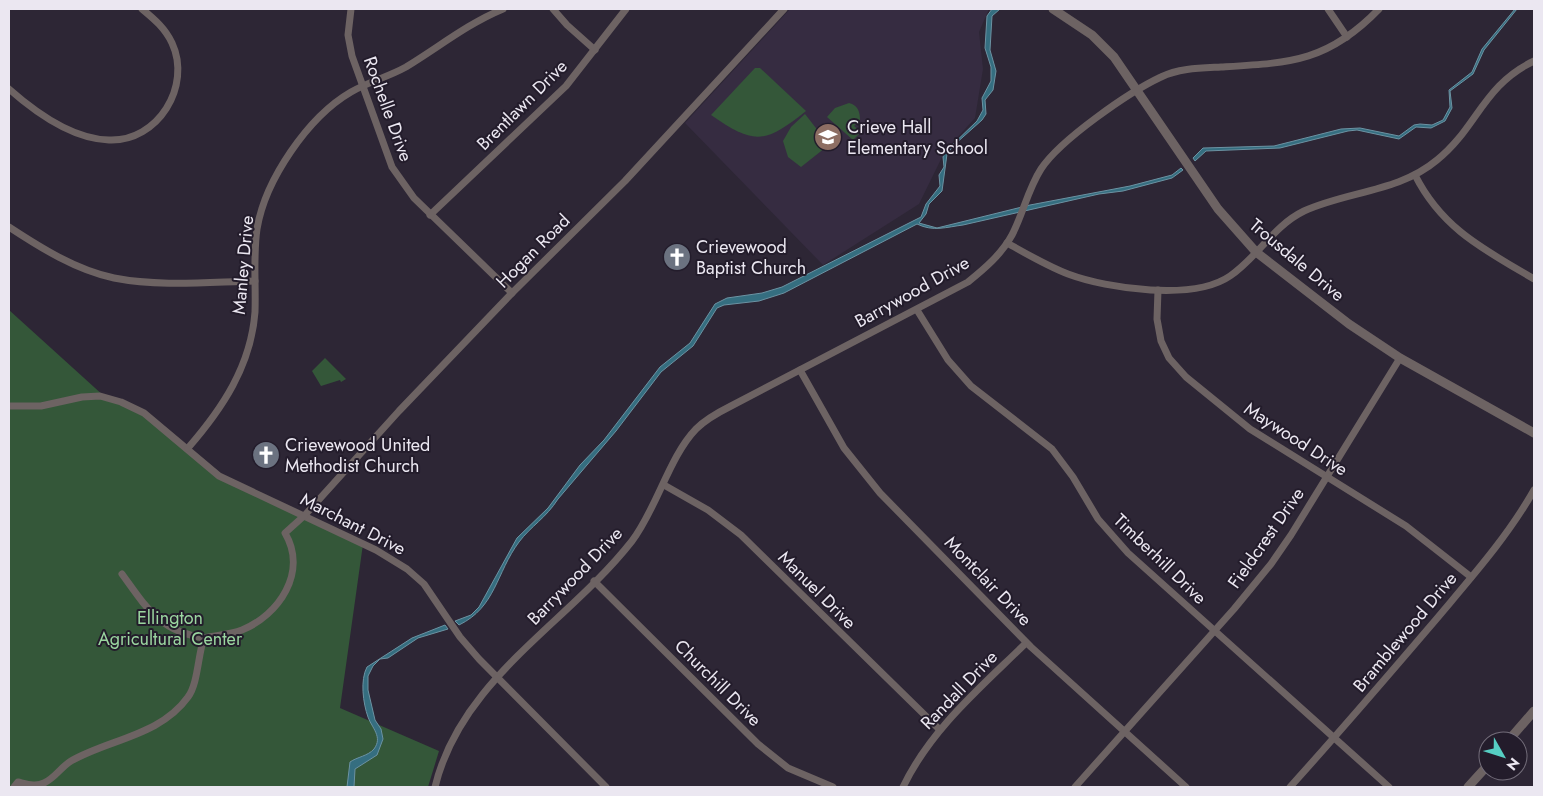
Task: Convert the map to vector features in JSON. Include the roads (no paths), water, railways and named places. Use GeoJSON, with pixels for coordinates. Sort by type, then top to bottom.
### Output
{"type":"FeatureCollection","features":[{"type":"Feature","properties":{"kind":"street"},"geometry":{"type":"LineString","coordinates":[[9,89],[45,117],[91,138],[117,140],[141,132],[165,112],[174,94],[179,74],[177,58],[168,34],[142,9]]}},
{"type":"Feature","properties":{"kind":"street","name":"Rochelle Drive"},"geometry":{"type":"LineString","coordinates":[[351,9],[348,35],[352,56],[392,167],[409,193],[512,293]]}},
{"type":"Feature","properties":{"kind":"street","name":"Manley Drive"},"geometry":{"type":"LineString","coordinates":[[188,448],[219,410],[239,375],[254,322],[257,229],[266,197],[276,176],[291,154],[323,114],[341,99],[363,86],[398,71],[463,28],[503,9]]}},
{"type":"Feature","properties":{"kind":"street"},"geometry":{"type":"LineString","coordinates":[[553,9],[567,25],[595,50]]}},
{"type":"Feature","properties":{"kind":"street","name":"Brentlawn Drive"},"geometry":{"type":"LineString","coordinates":[[430,215],[557,95],[626,9]]}},
{"type":"Feature","properties":{"kind":"street","name":"Hogan Road"},"geometry":{"type":"LineString","coordinates":[[204,638],[244,629],[267,614],[283,598],[291,583],[293,564],[292,546],[285,533],[512,293],[625,182],[784,9]]}},
{"type":"Feature","properties":{"kind":"street","name":"Trousdale Drive"},"geometry":{"type":"LineString","coordinates":[[1053,9],[1088,32],[1105,47],[1138,91],[1218,209],[1256,252],[1349,324],[1400,358],[1534,433]]}},
{"type":"Feature","properties":{"kind":"street"},"geometry":{"type":"LineString","coordinates":[[1328,9],[1348,37]]}},
{"type":"Feature","properties":{"kind":"street","name":"Barrywood Drive"},"geometry":{"type":"LineString","coordinates":[[435,787],[447,752],[460,725],[497,678],[594,581],[632,540],[681,450],[699,426],[726,409],[968,282],[1007,243],[1042,168],[1062,146],[1138,91],[1176,71],[1278,63],[1320,53],[1348,37],[1379,9]]}},
{"type":"Feature","properties":{"kind":"street"},"geometry":{"type":"LineString","coordinates":[[1007,243],[1054,269],[1075,277],[1158,290],[1190,290],[1210,286],[1233,274],[1284,223],[1301,212],[1390,185],[1415,175],[1434,163],[1451,148],[1497,87],[1512,74],[1534,62]]}},
{"type":"Feature","properties":{"kind":"street"},"geometry":{"type":"LineString","coordinates":[[1415,175],[1436,210],[1451,226],[1472,242],[1534,279]]}},
{"type":"Feature","properties":{"kind":"street"},"geometry":{"type":"LineString","coordinates":[[9,227],[66,261],[114,278],[161,282],[255,281]]}},
{"type":"Feature","properties":{"kind":"street","name":"Maywood Drive"},"geometry":{"type":"LineString","coordinates":[[1158,290],[1157,319],[1160,336],[1167,354],[1177,369],[1250,429],[1406,526],[1471,577]]}},
{"type":"Feature","properties":{"kind":"street","name":"Timberhill Drive"},"geometry":{"type":"LineString","coordinates":[[917,310],[935,342],[958,373],[994,406],[1050,447],[1073,478],[1098,519],[1117,542],[1388,787]]}},
{"type":"Feature","properties":{"kind":"street","name":"Fieldcrest Drive"},"geometry":{"type":"LineString","coordinates":[[1075,787],[1214,631],[1274,559],[1400,358]]}},
{"type":"Feature","properties":{"kind":"street","name":"Montclair Drive"},"geometry":{"type":"LineString","coordinates":[[800,370],[836,435],[858,467],[880,493],[1026,643],[1186,787]]}},
{"type":"Feature","properties":{"kind":"street","name":"Marchant Drive"},"geometry":{"type":"LineString","coordinates":[[9,406],[29,407],[54,404],[82,397],[105,397],[144,413],[188,448],[218,476],[384,554],[413,574],[427,588],[466,644],[497,678],[606,787]]}},
{"type":"Feature","properties":{"kind":"street","name":"Manuel Drive"},"geometry":{"type":"LineString","coordinates":[[664,484],[708,510],[741,535],[902,695],[939,729]]}},
{"type":"Feature","properties":{"kind":"street","name":"Bramblewood Drive"},"geometry":{"type":"LineString","coordinates":[[1290,787],[1335,738],[1471,577],[1510,528],[1534,490]]}},
{"type":"Feature","properties":{"kind":"street"},"geometry":{"type":"LineString","coordinates":[[14,787],[18,782],[35,785],[46,783],[70,762],[94,750],[131,738],[173,712],[191,693],[204,638],[176,629],[156,619],[122,574]]}},
{"type":"Feature","properties":{"kind":"street","name":"Churchill Drive"},"geometry":{"type":"LineString","coordinates":[[594,581],[758,744],[788,768],[833,787]]}},
{"type":"Feature","properties":{"kind":"street","name":"Randall Drive"},"geometry":{"type":"LineString","coordinates":[[903,787],[939,729],[1026,643]]}},
{"type":"Feature","properties":{"kind":"street"},"geometry":{"type":"LineString","coordinates":[[1517,731],[1534,711]]}},
{"type":"Feature","properties":{"kind":"street"},"geometry":{"type":"LineString","coordinates":[[1468,787],[1478,776]]}},
{"type":"Feature","properties":{"kind":"water"},"geometry":{"type":"Polygon","coordinates":[[[992,9],[1000,9],[992,16],[990,50],[996,71],[993,90],[985,100],[986,114],[947,154],[942,191],[929,204],[926,214],[919,223],[937,228],[929,228],[917,224],[784,293],[759,301],[724,305],[717,308],[693,346],[661,372],[616,431],[549,511],[519,542],[481,609],[459,625],[455,621],[471,615],[479,607],[517,538],[548,508],[580,465],[604,440],[660,367],[690,343],[715,304],[727,298],[762,293],[782,287],[921,217],[926,204],[940,186],[939,175],[944,167],[943,157],[946,151],[977,121],[983,110],[982,98],[991,81],[991,67],[985,48],[987,16],[992,9]]]}},
{"type":"Feature","properties":{"kind":"water"},"geometry":{"type":"Polygon","coordinates":[[[1515,9],[1517,9],[1484,50],[1473,74],[1450,91],[1452,108],[1445,121],[1431,128],[1416,127],[1399,139],[1357,130],[1348,131],[1280,148],[1206,151],[1195,161],[1193,158],[1203,148],[1274,146],[1341,129],[1360,128],[1399,136],[1414,125],[1432,125],[1443,120],[1450,107],[1449,90],[1472,72],[1482,49],[1515,9]]]}},
{"type":"Feature","properties":{"kind":"water"},"geometry":{"type":"Polygon","coordinates":[[[1181,168],[1183,170],[1172,178],[1123,191],[1099,194],[963,225],[937,228],[1030,205],[1130,186],[1172,175],[1181,168]]]}},
{"type":"Feature","properties":{"kind":"water"},"geometry":{"type":"Polygon","coordinates":[[[445,625],[448,629],[418,638],[388,658],[380,659],[373,666],[368,676],[368,690],[375,720],[381,729],[383,739],[377,755],[355,769],[354,787],[347,787],[350,762],[372,751],[377,740],[376,733],[368,717],[364,698],[363,685],[367,667],[412,638],[445,625]]]}},
{"type":"Feature","properties":{"kind":"place","name":"Crieve Hall Elementary School"},"geometry":{"type":"Point","coordinates":[828,137]}},
{"type":"Feature","properties":{"kind":"place","name":"Crievewood Baptist Church"},"geometry":{"type":"Point","coordinates":[677,257]}},
{"type":"Feature","properties":{"kind":"place","name":"Crievewood United Methodist Church"},"geometry":{"type":"Point","coordinates":[266,455]}},
{"type":"Feature","properties":{"kind":"park label","name":"Ellington Agricultural Center"},"geometry":{"type":"Point","coordinates":[170,628]}}]}
